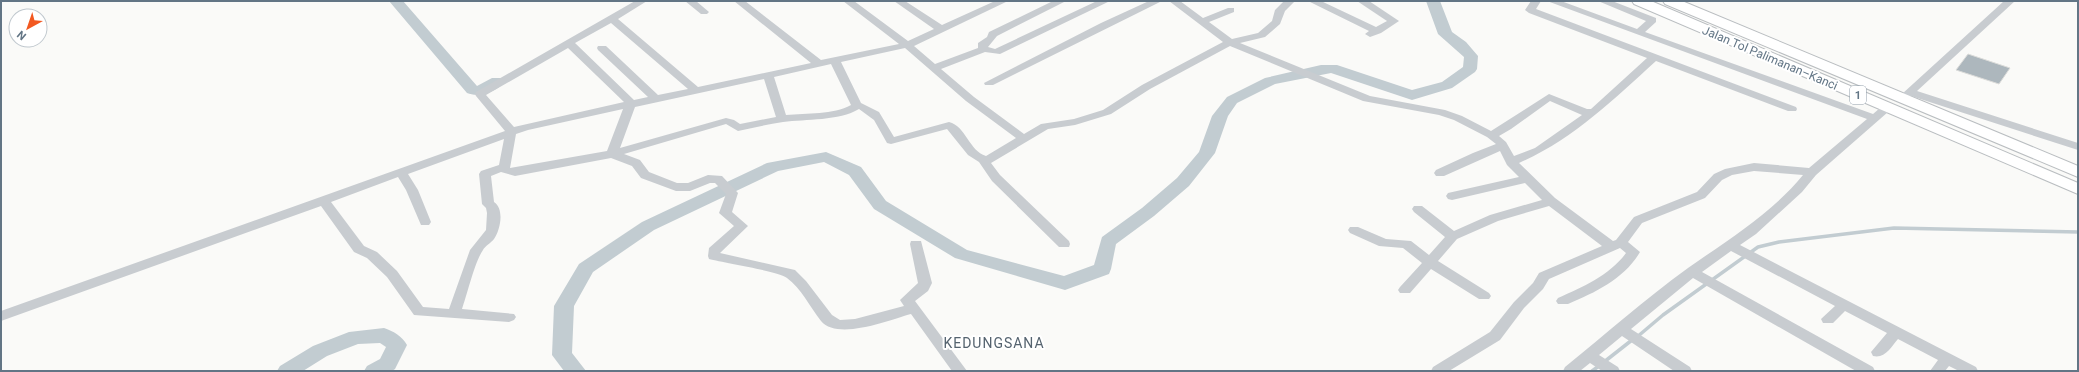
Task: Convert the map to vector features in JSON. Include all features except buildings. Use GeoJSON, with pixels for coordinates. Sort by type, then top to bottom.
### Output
{"type":"FeatureCollection","features":[{"type":"Feature","properties":{"kind":"highway","name":"Jalan Tol Palimanan–Kanci"},"geometry":{"type":"LineString","coordinates":[[1670,1],[2078,172]]}},
{"type":"Feature","properties":{"kind":"highway","name":"Jalan Tol Palimanan–Kanci"},"geometry":{"type":"LineString","coordinates":[[1651,3],[2078,189]]}},
{"type":"Feature","properties":{"kind":"street"},"geometry":{"type":"LineString","coordinates":[[511,131],[480,94],[642,1]]}},
{"type":"Feature","properties":{"kind":"street"},"geometry":{"type":"LineString","coordinates":[[690,1],[704,12]]}},
{"type":"Feature","properties":{"kind":"street"},"geometry":{"type":"LineString","coordinates":[[739,1],[819,64]]}},
{"type":"Feature","properties":{"kind":"street"},"geometry":{"type":"LineString","coordinates":[[848,1],[907,45],[970,99],[1023,138]]}},
{"type":"Feature","properties":{"kind":"street"},"geometry":{"type":"LineString","coordinates":[[899,1],[942,30]]}},
{"type":"Feature","properties":{"kind":"street"},"geometry":{"type":"LineString","coordinates":[[1,316],[122,274],[400,171],[532,124],[907,45],[1003,1]]}},
{"type":"Feature","properties":{"kind":"street"},"geometry":{"type":"LineString","coordinates":[[984,49],[982,45],[991,39],[993,34],[1061,1]]}},
{"type":"Feature","properties":{"kind":"street"},"geometry":{"type":"LineString","coordinates":[[934,68],[984,49],[996,52],[1105,1]]}},
{"type":"Feature","properties":{"kind":"street"},"geometry":{"type":"LineString","coordinates":[[989,83],[1104,25],[1157,1]]}},
{"type":"Feature","properties":{"kind":"street"},"geometry":{"type":"LineString","coordinates":[[1174,1],[1230,42],[1376,102],[1425,108],[1452,115],[1491,135],[1502,146],[1511,162],[1551,201],[1616,244],[1634,252],[1621,268],[1604,281],[1563,301]]}},
{"type":"Feature","properties":{"kind":"street"},"geometry":{"type":"LineString","coordinates":[[1313,1],[1374,33],[1394,21],[1362,1]]}},
{"type":"Feature","properties":{"kind":"street"},"geometry":{"type":"LineString","coordinates":[[1536,1],[1530,10],[1792,109]]}},
{"type":"Feature","properties":{"kind":"street"},"geometry":{"type":"LineString","coordinates":[[1552,1],[1874,118]]}},
{"type":"Feature","properties":{"kind":"street"},"geometry":{"type":"LineString","coordinates":[[1603,1],[1653,20],[1639,32]]}},
{"type":"Feature","properties":{"kind":"street"},"geometry":{"type":"LineString","coordinates":[[2010,1],[1908,93],[2078,147]]}},
{"type":"Feature","properties":{"kind":"street"},"geometry":{"type":"LineString","coordinates":[[835,61],[857,105],[875,112],[891,141],[949,125],[976,157],[983,160],[988,160],[1045,126],[1075,122],[1107,112],[1146,87],[1230,42],[1262,35],[1278,20],[1279,11],[1285,2]]}},
{"type":"Feature","properties":{"kind":"street"},"geometry":{"type":"LineString","coordinates":[[1201,22],[1231,10]]}},
{"type":"Feature","properties":{"kind":"street"},"geometry":{"type":"LineString","coordinates":[[613,19],[696,90]]}},
{"type":"Feature","properties":{"kind":"street"},"geometry":{"type":"LineString","coordinates":[[569,43],[631,103]]}},
{"type":"Feature","properties":{"kind":"street"},"geometry":{"type":"LineString","coordinates":[[602,48],[655,98]]}},
{"type":"Feature","properties":{"kind":"street"},"geometry":{"type":"LineString","coordinates":[[1511,162],[1539,150],[1592,113],[1654,57]]}},
{"type":"Feature","properties":{"kind":"street"},"geometry":{"type":"LineString","coordinates":[[768,74],[782,118]]}},
{"type":"Feature","properties":{"kind":"street"},"geometry":{"type":"LineString","coordinates":[[1749,93],[1764,78]]}},
{"type":"Feature","properties":{"kind":"street"},"geometry":{"type":"LineString","coordinates":[[1491,135],[1507,127],[1549,97],[1585,112],[1592,113]]}},
{"type":"Feature","properties":{"kind":"street"},"geometry":{"type":"LineString","coordinates":[[612,154],[631,103]]}},
{"type":"Feature","properties":{"kind":"street"},"geometry":{"type":"LineString","coordinates":[[511,131],[504,167],[506,172],[514,172],[612,154],[726,121],[738,128],[782,118],[814,115],[821,116],[854,108],[857,105]]}},
{"type":"Feature","properties":{"kind":"street"},"geometry":{"type":"LineString","coordinates":[[1570,371],[1602,364],[1696,274],[1734,247],[1798,189],[1812,172],[1884,110]]}},
{"type":"Feature","properties":{"kind":"street"},"geometry":{"type":"LineString","coordinates":[[1440,172],[1493,148],[1502,146]]}},
{"type":"Feature","properties":{"kind":"street"},"geometry":{"type":"LineString","coordinates":[[612,154],[636,163],[645,175],[676,187],[690,187],[713,178],[720,180],[732,195],[725,213],[740,224],[741,228],[714,251],[714,256],[790,273],[801,284],[827,319],[838,325],[855,324],[914,308]]}},
{"type":"Feature","properties":{"kind":"street"},"geometry":{"type":"LineString","coordinates":[[983,160],[996,178],[1064,244]]}},
{"type":"Feature","properties":{"kind":"street"},"geometry":{"type":"LineString","coordinates":[[454,314],[476,250],[479,244],[490,237],[493,228],[493,210],[492,206],[488,204],[485,174],[504,167]]}},
{"type":"Feature","properties":{"kind":"street"},"geometry":{"type":"LineString","coordinates":[[1438,371],[1495,336],[1519,305],[1538,286],[1544,276],[1616,244],[1638,220],[1700,195],[1718,178],[1729,172],[1754,167],[1812,172]]}},
{"type":"Feature","properties":{"kind":"street"},"geometry":{"type":"LineString","coordinates":[[400,171],[412,190],[425,222]]}},
{"type":"Feature","properties":{"kind":"street"},"geometry":{"type":"LineString","coordinates":[[1452,196],[1529,178]]}},
{"type":"Feature","properties":{"kind":"street"},"geometry":{"type":"LineString","coordinates":[[323,200],[359,249],[372,255],[392,274],[416,310],[422,313],[509,317]]}},
{"type":"Feature","properties":{"kind":"street"},"geometry":{"type":"LineString","coordinates":[[1405,290],[1453,236],[1494,218],[1551,201]]}},
{"type":"Feature","properties":{"kind":"street"},"geometry":{"type":"LineString","coordinates":[[1418,209],[1453,236]]}},
{"type":"Feature","properties":{"kind":"street"},"geometry":{"type":"LineString","coordinates":[[1354,230],[1384,244],[1406,244],[1429,262],[1484,296]]}},
{"type":"Feature","properties":{"kind":"street"},"geometry":{"type":"LineString","coordinates":[[916,244],[925,283],[923,288],[907,300],[960,371]]}},
{"type":"Feature","properties":{"kind":"street"},"geometry":{"type":"LineString","coordinates":[[1734,247],[1970,371]]}},
{"type":"Feature","properties":{"kind":"street"},"geometry":{"type":"LineString","coordinates":[[1696,274],[1868,371]]}},
{"type":"Feature","properties":{"kind":"street"},"geometry":{"type":"LineString","coordinates":[[1828,319],[1844,305]]}},
{"type":"Feature","properties":{"kind":"street"},"geometry":{"type":"LineString","coordinates":[[1878,352],[1896,332]]}},
{"type":"Feature","properties":{"kind":"street"},"geometry":{"type":"LineString","coordinates":[[1631,336],[1685,371]]}},
{"type":"Feature","properties":{"kind":"street"},"geometry":{"type":"LineString","coordinates":[[1938,371],[1947,359]]}},
{"type":"Feature","properties":{"kind":"waterway"},"geometry":{"type":"LineString","coordinates":[[396,1],[472,90],[477,92],[497,81]]}},
{"type":"Feature","properties":{"kind":"waterway"},"geometry":{"type":"LineString","coordinates":[[576,371],[562,355],[564,306],[586,268],[648,226],[773,167],[826,157],[855,171],[880,205],[961,254],[1065,283],[1102,269],[1108,241],[1148,212],[1183,182],[1207,153],[1220,116],[1232,100],[1270,81],[1321,69],[1332,68],[1412,95],[1447,85],[1470,69],[1471,56],[1461,45],[1445,34],[1442,22],[1433,1]]}},
{"type":"Feature","properties":{"kind":"waterway"},"geometry":{"type":"LineString","coordinates":[[1637,337],[1663,315],[1758,247],[1779,242],[1894,228],[2078,232]]}},
{"type":"Feature","properties":{"kind":"waterway"},"geometry":{"type":"LineString","coordinates":[[287,371],[320,351],[356,337],[384,335],[397,345],[388,364],[374,371]]}},
{"type":"Feature","properties":{"kind":"waterway"},"geometry":{"type":"LineString","coordinates":[[1604,362],[1632,340]]}},
{"type":"Feature","properties":{"kind":"waterway"},"geometry":{"type":"LineString","coordinates":[[1592,371],[1599,366]]}},
{"type":"Feature","properties":{"kind":"district","name":"KEDUNGSANA"},"geometry":{"type":"Point","coordinates":[994,343]}}]}
